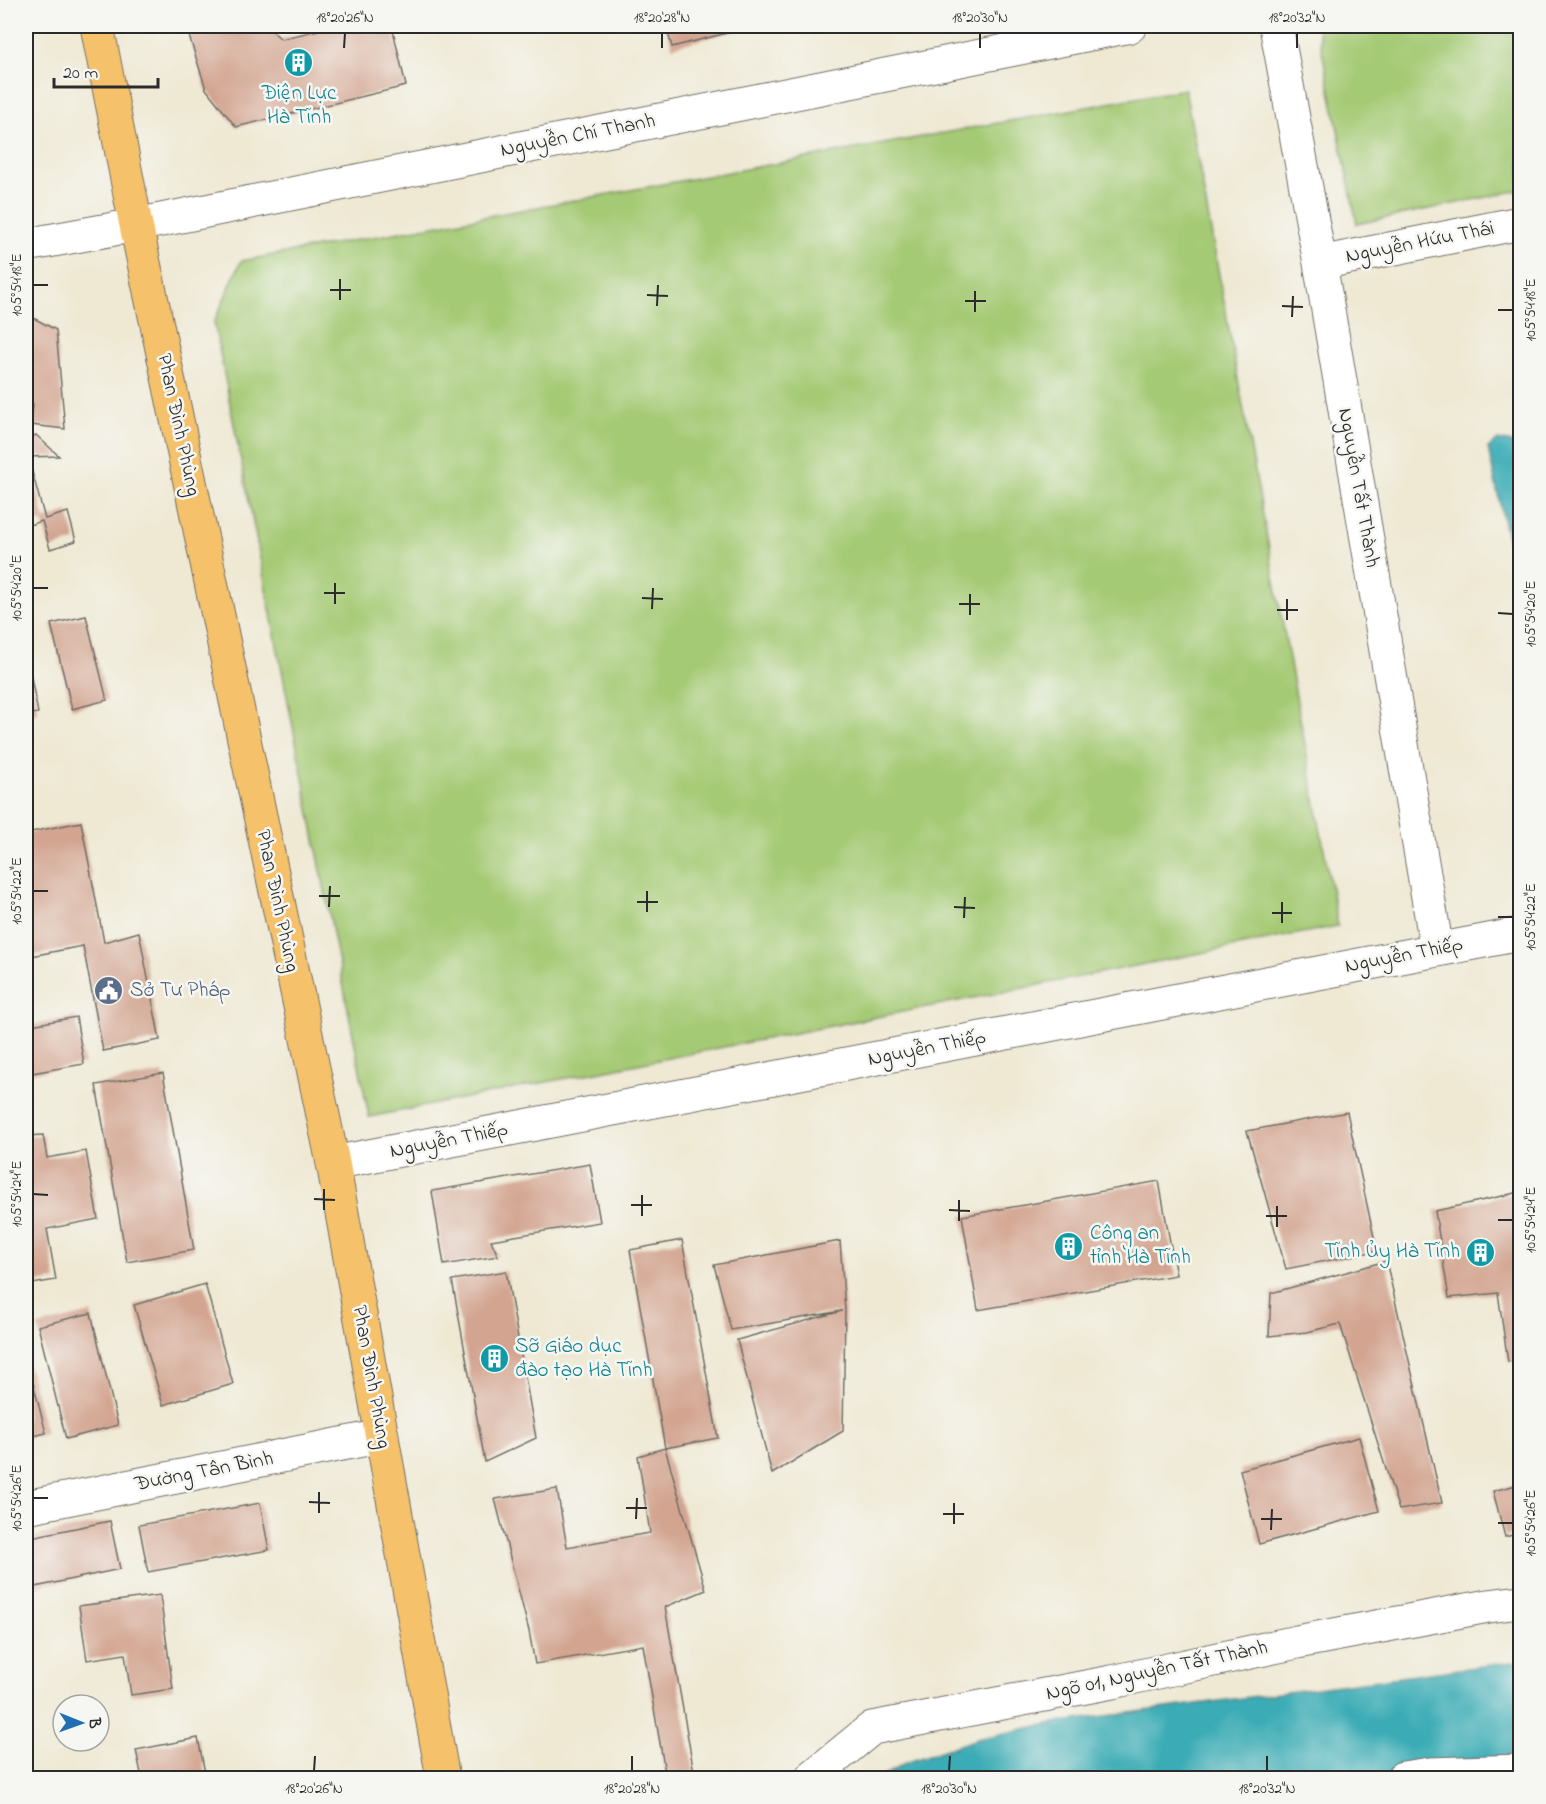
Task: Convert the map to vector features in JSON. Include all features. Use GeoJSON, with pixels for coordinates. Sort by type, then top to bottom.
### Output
{"type":"FeatureCollection","features":[{"type":"Feature","properties":{"kind":"main road","name":"Phan Đình Phùng"},"geometry":{"type":"LineString","coordinates":[[97,26],[136,225],[333,1163],[443,1779]]}},
{"type":"Feature","properties":{"kind":"street","name":"Nguyễn Chí Thanh"},"geometry":{"type":"LineString","coordinates":[[26,245],[1130,26]]}},
{"type":"Feature","properties":{"kind":"street","name":"Nguyễn Tất Thành"},"geometry":{"type":"LineString","coordinates":[[1276,26],[1320,263],[1437,950]]}},
{"type":"Feature","properties":{"kind":"street","name":"Nguyễn Hứu Thái"},"geometry":{"type":"LineString","coordinates":[[1320,263],[1521,223]]}},
{"type":"Feature","properties":{"kind":"street","name":"Nguyễn Thiếp"},"geometry":{"type":"LineString","coordinates":[[333,1163],[1521,934]]}},
{"type":"Feature","properties":{"kind":"street","name":"Đường Tân Bình"},"geometry":{"type":"LineString","coordinates":[[26,1508],[382,1436]]}},
{"type":"Feature","properties":{"kind":"street","name":"Ngõ 01, Nguyễn Tất Thành"},"geometry":{"type":"LineString","coordinates":[[811,1779],[872,1728],[1112,1682],[1297,1642],[1488,1606],[1521,1602]]}},
{"type":"Feature","properties":{"kind":"street"},"geometry":{"type":"LineString","coordinates":[[1403,1779],[1430,1774],[1521,1771]]}},
{"type":"Feature","properties":{"kind":"green space"},"geometry":{"type":"Polygon","coordinates":[[[1317,26],[1520,26],[1520,190],[1357,224],[1317,26]]]}},
{"type":"Feature","properties":{"kind":"green space"},"geometry":{"type":"Polygon","coordinates":[[[1185,89],[1338,926],[369,1117],[214,322],[241,261],[1185,89]]]}},
{"type":"Feature","properties":{"kind":"water"},"geometry":{"type":"Polygon","coordinates":[[[1498,440],[1512,443],[1520,451],[1520,598],[1488,448],[1498,440]]]}},
{"type":"Feature","properties":{"kind":"water"},"geometry":{"type":"Polygon","coordinates":[[[1520,1661],[1520,1759],[1367,1778],[881,1778],[905,1763],[977,1739],[1053,1723],[1520,1661]]]}},
{"type":"Feature","properties":{"kind":"building","name":"Điện Lực Hà Tĩnh"},"geometry":{"type":"Polygon","coordinates":[[[186,26],[267,26],[281,39],[335,26],[392,26],[406,86],[236,127],[206,89],[186,26]]]}},
{"type":"Feature","properties":{"kind":"building"},"geometry":{"type":"Polygon","coordinates":[[[666,26],[754,26],[672,47],[666,26]]]}},
{"type":"Feature","properties":{"kind":"building"},"geometry":{"type":"Polygon","coordinates":[[[26,314],[56,330],[65,429],[31,425],[33,404],[26,406],[26,314]]]}},
{"type":"Feature","properties":{"kind":"building"},"geometry":{"type":"Polygon","coordinates":[[[36,435],[59,456],[28,457],[45,519],[68,512],[76,541],[50,549],[42,521],[26,526],[26,440],[36,435]]]}},
{"type":"Feature","properties":{"kind":"building"},"geometry":{"type":"Polygon","coordinates":[[[86,616],[107,700],[72,709],[51,624],[86,616]]]}},
{"type":"Feature","properties":{"kind":"building"},"geometry":{"type":"Polygon","coordinates":[[[26,652],[38,713],[26,715],[26,652]]]}},
{"type":"Feature","properties":{"kind":"building"},"geometry":{"type":"Polygon","coordinates":[[[81,822],[104,942],[139,932],[160,1040],[103,1051],[83,946],[26,957],[26,833],[81,822]]]}},
{"type":"Feature","properties":{"kind":"building"},"geometry":{"type":"Polygon","coordinates":[[[76,1017],[84,1064],[26,1074],[26,1026],[76,1017]]]}},
{"type":"Feature","properties":{"kind":"building"},"geometry":{"type":"Polygon","coordinates":[[[163,1073],[194,1250],[127,1262],[96,1085],[163,1073]]]}},
{"type":"Feature","properties":{"kind":"building"},"geometry":{"type":"Polygon","coordinates":[[[1347,1112],[1377,1251],[1286,1269],[1247,1131],[1347,1112]]]}},
{"type":"Feature","properties":{"kind":"building"},"geometry":{"type":"Polygon","coordinates":[[[43,1135],[47,1158],[86,1151],[98,1219],[47,1229],[56,1280],[26,1285],[26,1136],[43,1135]]]}},
{"type":"Feature","properties":{"kind":"building"},"geometry":{"type":"Polygon","coordinates":[[[590,1164],[600,1222],[491,1240],[498,1256],[444,1265],[432,1191],[590,1164]]]}},
{"type":"Feature","properties":{"kind":"building","name":"Công an tỉnh Hà Tĩnh"},"geometry":{"type":"Polygon","coordinates":[[[1159,1181],[1176,1275],[978,1310],[962,1216],[1159,1181]]]}},
{"type":"Feature","properties":{"kind":"building","name":"Tĩnh Ủy Hà Tĩnh"},"geometry":{"type":"Polygon","coordinates":[[[1520,1192],[1520,1359],[1508,1362],[1498,1293],[1449,1298],[1435,1211],[1520,1192]]]}},
{"type":"Feature","properties":{"kind":"building"},"geometry":{"type":"Polygon","coordinates":[[[682,1240],[718,1438],[665,1448],[630,1250],[682,1240]]]}},
{"type":"Feature","properties":{"kind":"building"},"geometry":{"type":"Polygon","coordinates":[[[840,1241],[845,1311],[843,1431],[772,1474],[737,1340],[842,1311],[731,1330],[714,1265],[840,1241]]]}},
{"type":"Feature","properties":{"kind":"building"},"geometry":{"type":"Polygon","coordinates":[[[1386,1261],[1442,1503],[1399,1510],[1340,1324],[1307,1332],[1269,1336],[1271,1293],[1386,1261]]]}},
{"type":"Feature","properties":{"kind":"building","name":"Sỡ Giáo dục đào tạo Hà Tĩnh"},"geometry":{"type":"Polygon","coordinates":[[[506,1271],[536,1438],[485,1462],[452,1280],[506,1271]]]}},
{"type":"Feature","properties":{"kind":"building"},"geometry":{"type":"Polygon","coordinates":[[[205,1284],[233,1384],[163,1405],[134,1305],[205,1284]]]}},
{"type":"Feature","properties":{"kind":"building"},"geometry":{"type":"Polygon","coordinates":[[[91,1313],[118,1425],[66,1439],[38,1326],[91,1313]]]}},
{"type":"Feature","properties":{"kind":"building"},"geometry":{"type":"Polygon","coordinates":[[[26,1356],[46,1433],[26,1438],[26,1356]]]}},
{"type":"Feature","properties":{"kind":"building"},"geometry":{"type":"Polygon","coordinates":[[[1359,1437],[1379,1511],[1259,1544],[1240,1470],[1359,1437]]]}},
{"type":"Feature","properties":{"kind":"building"},"geometry":{"type":"Polygon","coordinates":[[[665,1448],[706,1590],[665,1607],[695,1778],[666,1778],[643,1645],[535,1664],[529,1631],[495,1499],[557,1489],[567,1547],[650,1533],[638,1456],[665,1448]]]}},
{"type":"Feature","properties":{"kind":"building"},"geometry":{"type":"Polygon","coordinates":[[[1520,1484],[1520,1533],[1505,1537],[1493,1491],[1520,1484]]]}},
{"type":"Feature","properties":{"kind":"building"},"geometry":{"type":"Polygon","coordinates":[[[260,1503],[269,1550],[148,1572],[139,1525],[260,1503]]]}},
{"type":"Feature","properties":{"kind":"building"},"geometry":{"type":"Polygon","coordinates":[[[110,1521],[120,1569],[26,1589],[26,1538],[110,1521]]]}},
{"type":"Feature","properties":{"kind":"building"},"geometry":{"type":"Polygon","coordinates":[[[160,1595],[173,1689],[131,1695],[125,1654],[87,1660],[79,1606],[160,1595]]]}},
{"type":"Feature","properties":{"kind":"building"},"geometry":{"type":"Polygon","coordinates":[[[198,1738],[206,1778],[142,1778],[136,1750],[198,1738]]]}},
{"type":"Feature","properties":{"kind":"place","name":"Điện Lực Hà Tĩnh"},"geometry":{"type":"Point","coordinates":[299,63]}},
{"type":"Feature","properties":{"kind":"place","name":"Sở Tư Pháp"},"geometry":{"type":"Point","coordinates":[109,991]}},
{"type":"Feature","properties":{"kind":"place","name":"Công an tỉnh Hà Tĩnh"},"geometry":{"type":"Point","coordinates":[1069,1246]}},
{"type":"Feature","properties":{"kind":"place","name":"Tĩnh Ủy Hà Tĩnh"},"geometry":{"type":"Point","coordinates":[1481,1252]}},
{"type":"Feature","properties":{"kind":"place","name":"Sỡ Giáo dục đào tạo Hà Tĩnh"},"geometry":{"type":"Point","coordinates":[494,1359]}}]}
